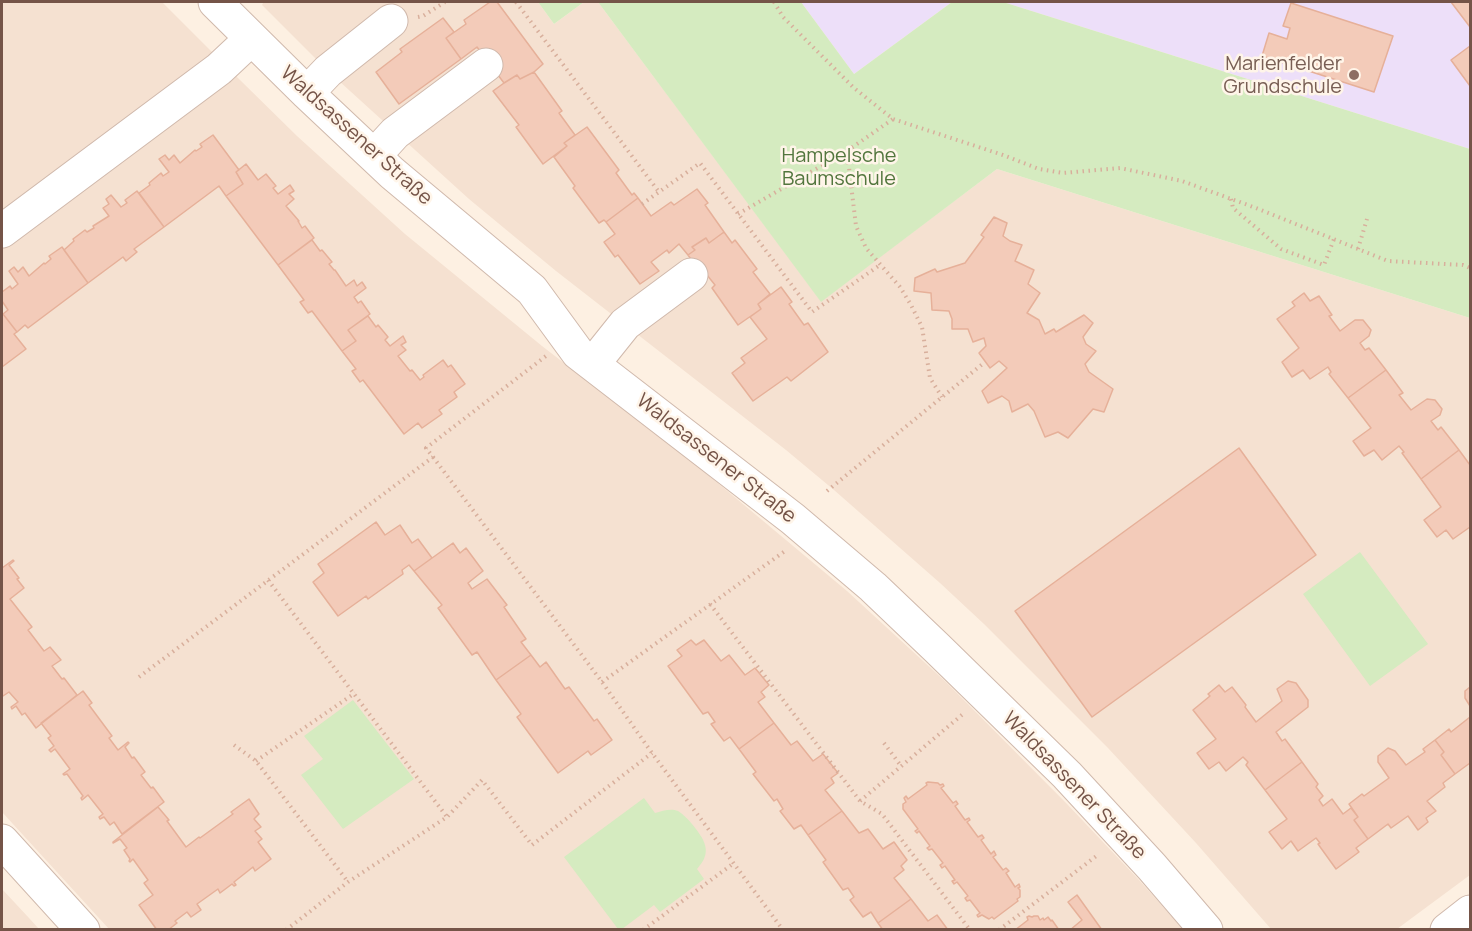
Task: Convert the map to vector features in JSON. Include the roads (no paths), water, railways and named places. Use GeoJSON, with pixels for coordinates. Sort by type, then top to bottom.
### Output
{"type":"FeatureCollection","features":[{"type":"Feature","properties":{"kind":"street","name":"Waldsassener Straße"},"geometry":{"type":"LineString","coordinates":[[215,2],[392,173],[532,290],[578,353],[793,519],[873,587],[1066,775],[1152,867],[1206,930]]}},
{"type":"Feature","properties":{"kind":"street"},"geometry":{"type":"LineString","coordinates":[[307,93],[328,71],[391,21]]}},
{"type":"Feature","properties":{"kind":"street"},"geometry":{"type":"LineString","coordinates":[[2,231],[219,69],[251,39]]}},
{"type":"Feature","properties":{"kind":"street"},"geometry":{"type":"LineString","coordinates":[[374,156],[395,133],[486,65]]}},
{"type":"Feature","properties":{"kind":"street"},"geometry":{"type":"LineString","coordinates":[[593,364],[625,324],[691,275]]}},
{"type":"Feature","properties":{"kind":"street"},"geometry":{"type":"LineString","coordinates":[[2,841],[83,930]]}},
{"type":"Feature","properties":{"kind":"street"},"geometry":{"type":"LineString","coordinates":[[1446,930],[1470,912]]}},
{"type":"Feature","properties":{"kind":"place","name":"Marienfelder Grundschule"},"geometry":{"type":"Point","coordinates":[1354,75]}},
{"type":"Feature","properties":{"kind":"park label","name":"Hampelsche Baumschule"},"geometry":{"type":"Point","coordinates":[839,168]}}]}
